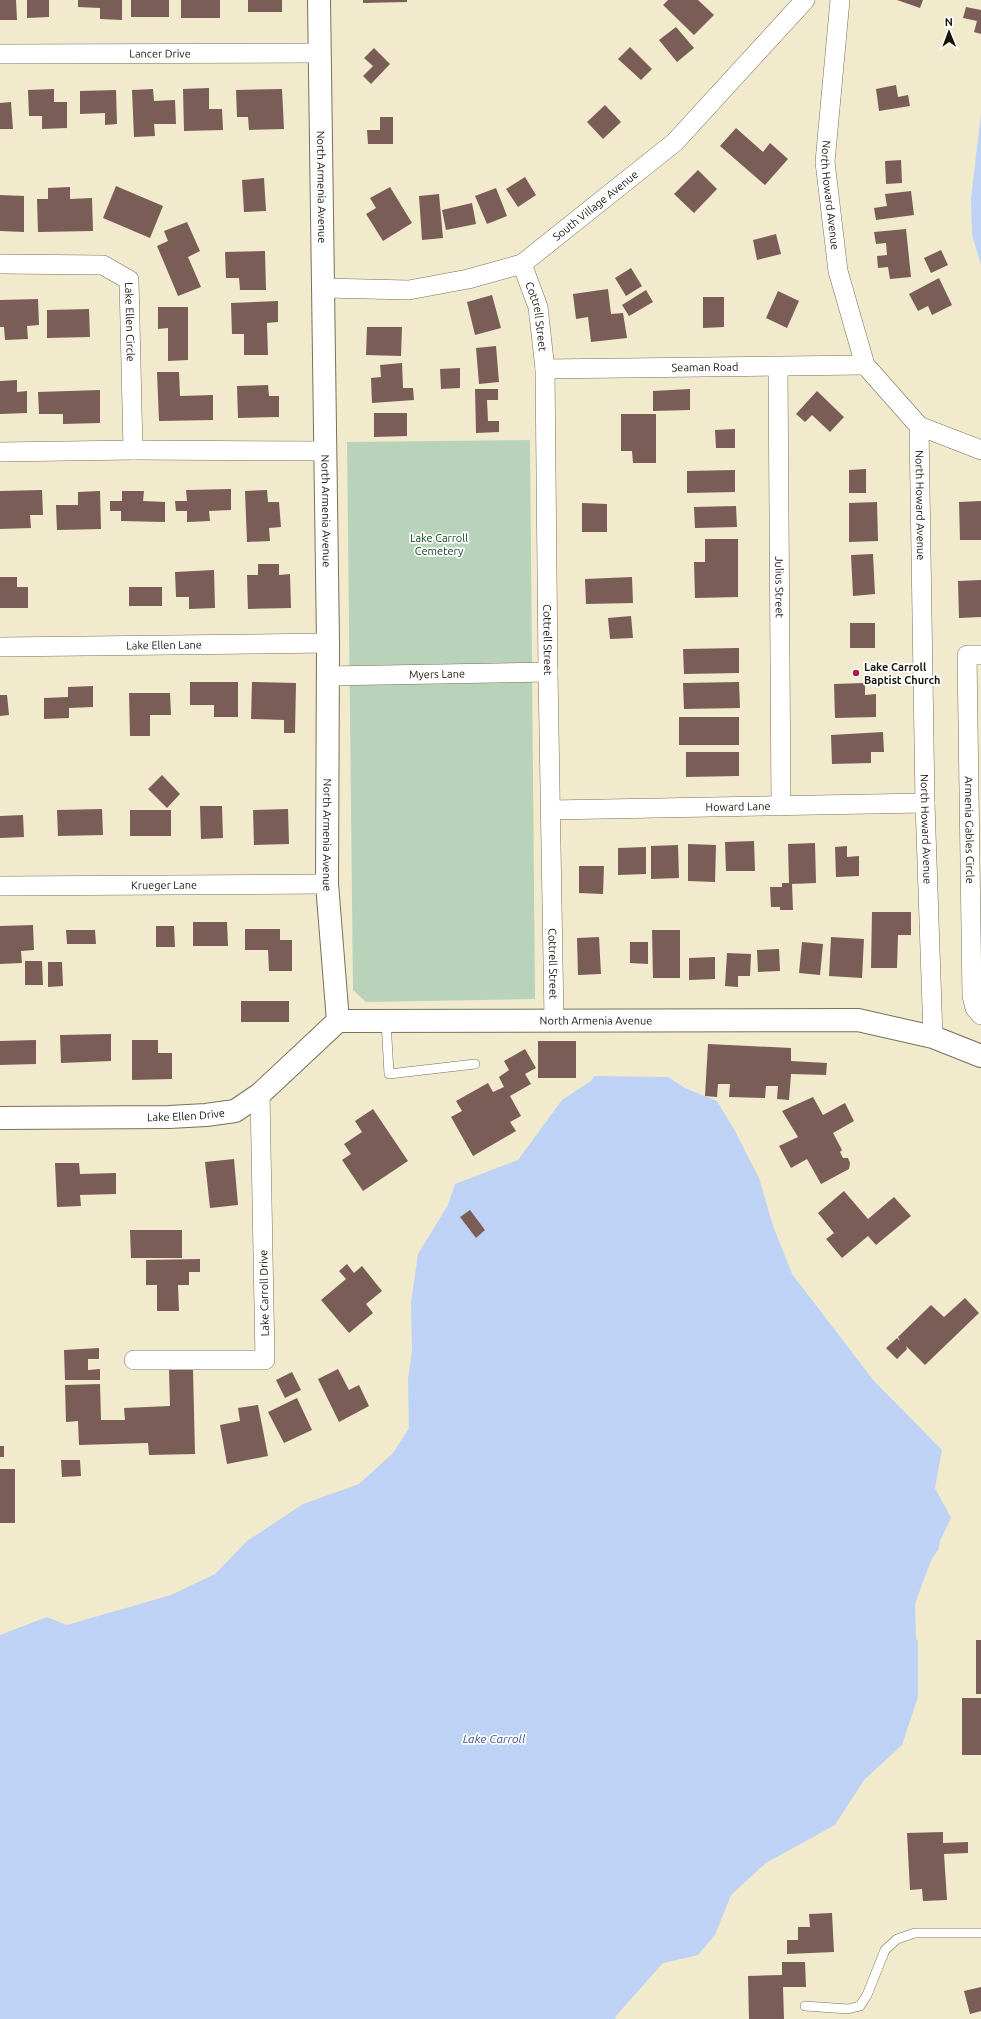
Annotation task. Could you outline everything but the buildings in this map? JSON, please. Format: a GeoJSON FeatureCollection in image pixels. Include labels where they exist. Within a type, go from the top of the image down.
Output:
{"type":"FeatureCollection","features":[{"type":"Feature","properties":{"kind":"main road","name":"North Armenia Avenue"},"geometry":{"type":"LineString","coordinates":[[319,0],[328,643],[327,884],[338,1021],[554,1019],[858,1020],[933,1037],[981,1056]]}},
{"type":"Feature","properties":{"kind":"main road","name":"Lake Ellen Drive"},"geometry":{"type":"LineString","coordinates":[[0,1118],[206,1115],[235,1110],[260,1094],[338,1021]]}},
{"type":"Feature","properties":{"kind":"street","name":"South Village Avenue"},"geometry":{"type":"LineString","coordinates":[[324,288],[409,290],[468,278],[522,264],[675,142],[805,0]]}},
{"type":"Feature","properties":{"kind":"street","name":"North Howard Avenue"},"geometry":{"type":"LineString","coordinates":[[840,0],[825,162],[838,271],[865,365],[919,426],[925,803],[933,1037]]}},
{"type":"Feature","properties":{"kind":"street","name":"Lancer Drive"},"geometry":{"type":"LineString","coordinates":[[0,54],[319,53]]}},
{"type":"Feature","properties":{"kind":"street","name":"Lake Ellen Circle"},"geometry":{"type":"LineString","coordinates":[[0,264],[103,265],[129,280],[133,450]]}},
{"type":"Feature","properties":{"kind":"street","name":"Cottrell Street"},"geometry":{"type":"LineString","coordinates":[[522,264],[538,307],[546,369],[548,672],[554,1019]]}},
{"type":"Feature","properties":{"kind":"street","name":"Seaman Road"},"geometry":{"type":"LineString","coordinates":[[546,369],[865,365]]}},
{"type":"Feature","properties":{"kind":"street","name":"Julius Street"},"geometry":{"type":"LineString","coordinates":[[778,367],[781,806]]}},
{"type":"Feature","properties":{"kind":"street"},"geometry":{"type":"LineString","coordinates":[[919,426],[981,450]]}},
{"type":"Feature","properties":{"kind":"street"},"geometry":{"type":"LineString","coordinates":[[0,452],[133,450],[326,451]]}},
{"type":"Feature","properties":{"kind":"street","name":"Lake Ellen Lane"},"geometry":{"type":"LineString","coordinates":[[0,647],[328,643]]}},
{"type":"Feature","properties":{"kind":"street","name":"Armenia Gables Circle"},"geometry":{"type":"LineString","coordinates":[[981,655],[967,655],[972,996],[975,1008],[981,1015]]}},
{"type":"Feature","properties":{"kind":"street","name":"Myers Lane"},"geometry":{"type":"LineString","coordinates":[[327,676],[548,672]]}},
{"type":"Feature","properties":{"kind":"street","name":"Howard Lane"},"geometry":{"type":"LineString","coordinates":[[551,810],[925,803]]}},
{"type":"Feature","properties":{"kind":"street","name":"Krueger Lane"},"geometry":{"type":"LineString","coordinates":[[0,886],[327,884]]}},
{"type":"Feature","properties":{"kind":"street","name":"Lake Carroll Drive"},"geometry":{"type":"LineString","coordinates":[[134,1360],[265,1360],[260,1094]]}},
{"type":"Feature","properties":{"kind":"lane"},"geometry":{"type":"LineString","coordinates":[[386,1020],[389,1074],[475,1064]]}},
{"type":"Feature","properties":{"kind":"lane"},"geometry":{"type":"LineString","coordinates":[[804,2006],[848,2009],[860,2006],[867,1995],[885,1950],[897,1939],[915,1933],[981,1933]]}},
{"type":"Feature","properties":{"kind":"green space","name":"Lake Carroll Cemetery"},"geometry":{"type":"Polygon","coordinates":[[[530,440],[535,999],[366,1002],[353,990],[347,442],[530,440]]]}},
{"type":"Feature","properties":{"kind":"water"},"geometry":{"type":"Polygon","coordinates":[[[981,113],[981,265],[972,235],[971,199],[981,113]]]}},
{"type":"Feature","properties":{"kind":"water","name":"Lake Carroll"},"geometry":{"type":"Polygon","coordinates":[[[594,1076],[668,1077],[685,1088],[717,1101],[735,1131],[759,1178],[773,1226],[792,1274],[874,1381],[942,1450],[935,1488],[951,1518],[940,1541],[938,1550],[931,1560],[915,1604],[916,1639],[918,1641],[918,1697],[902,1745],[864,1780],[835,1825],[766,1863],[731,1895],[715,1935],[698,1955],[663,1963],[615,2017],[616,2019],[0,2019],[0,1635],[47,1617],[67,1625],[171,1595],[215,1574],[247,1541],[303,1504],[359,1484],[393,1453],[409,1428],[408,1379],[412,1351],[411,1303],[418,1254],[448,1205],[455,1184],[518,1160],[562,1100],[591,1081],[594,1076]]]}},
{"type":"Feature","properties":{"kind":"place","name":"Lake Carroll Baptist Church"},"geometry":{"type":"Point","coordinates":[856,673]}}]}
